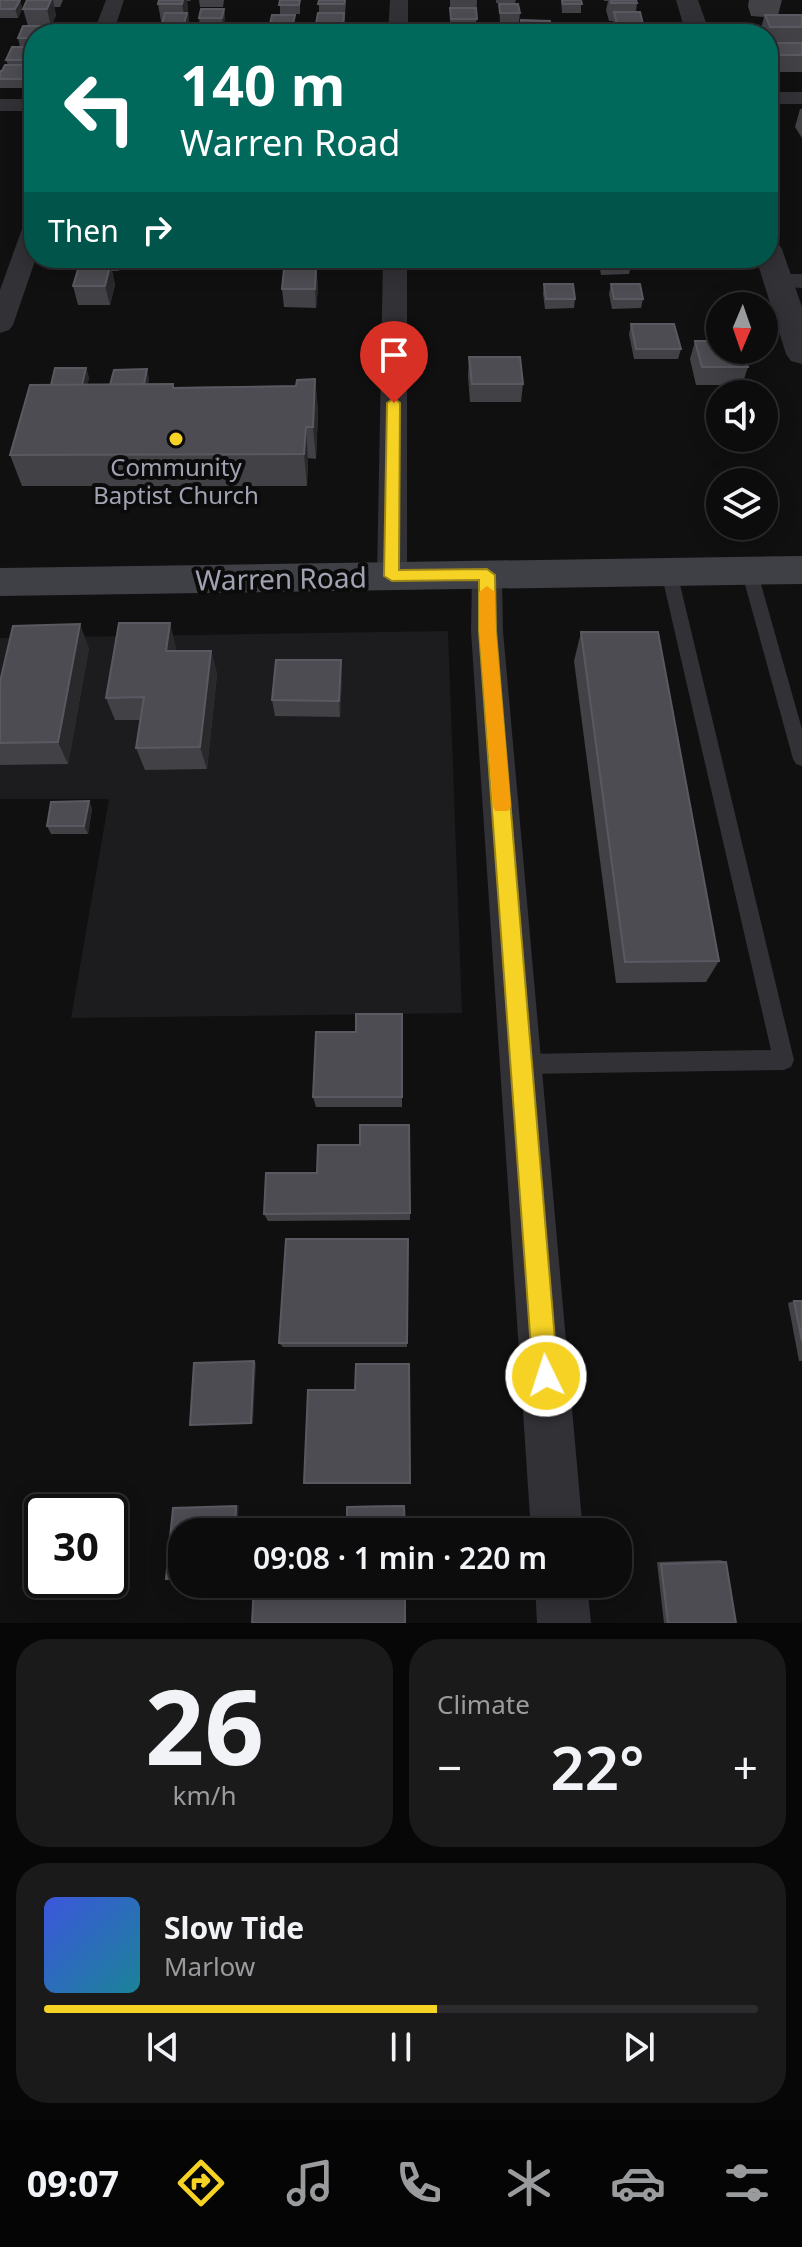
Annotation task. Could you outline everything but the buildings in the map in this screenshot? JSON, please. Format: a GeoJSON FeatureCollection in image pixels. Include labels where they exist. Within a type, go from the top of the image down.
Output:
{"type":"FeatureCollection","features":[{"type":"Feature","properties":{"kind":"main road","name":"Warren Road"},"geometry":{"type":"LineString","coordinates":[[0,582],[802,570]]}},
{"type":"Feature","properties":{"kind":"street"},"geometry":{"type":"LineString","coordinates":[[107,24],[115,0]]}},
{"type":"Feature","properties":{"kind":"street"},"geometry":{"type":"LineString","coordinates":[[398,24],[399,0]]}},
{"type":"Feature","properties":{"kind":"street"},"geometry":{"type":"LineString","coordinates":[[687,0],[695,24]]}},
{"type":"Feature","properties":{"kind":"street"},"geometry":{"type":"LineString","coordinates":[[778,98],[802,98]]}},
{"type":"Feature","properties":{"kind":"street"},"geometry":{"type":"LineString","coordinates":[[0,105],[24,105]]}},
{"type":"Feature","properties":{"kind":"street"},"geometry":{"type":"LineString","coordinates":[[0,325],[24,257]]}},
{"type":"Feature","properties":{"kind":"street"},"geometry":{"type":"LineString","coordinates":[[778,264],[790,281],[802,354]]}},
{"type":"Feature","properties":{"kind":"street"},"geometry":{"type":"LineString","coordinates":[[392,576],[395,268]]}},
{"type":"Feature","properties":{"kind":"street"},"geometry":{"type":"LineString","coordinates":[[487,575],[487,631],[556,1518]]}},
{"type":"Feature","properties":{"kind":"street"},"geometry":{"type":"LineString","coordinates":[[562,1598],[564,1623]]}},
{"type":"Feature","properties":{"kind":"lane"},"geometry":{"type":"LineString","coordinates":[[749,570],[802,759]]}},
{"type":"Feature","properties":{"kind":"lane"},"geometry":{"type":"LineString","coordinates":[[523,1064],[784,1060],[669,572]]}},
{"type":"Feature","properties":{"kind":"shaded area"},"geometry":{"type":"Polygon","coordinates":[[[448,631],[462,1013],[71,1018],[109,799],[0,799],[0,638],[448,631]]]}},
{"type":"Feature","properties":{"kind":"slow traffic"},"geometry":{"type":"LineString","coordinates":[[487,592],[487,631],[502,806]]}},
{"type":"Feature","properties":{"kind":"place","name":"Community Baptist Church"},"geometry":{"type":"Point","coordinates":[176,439]}},
{"type":"Feature","properties":{"kind":"route"},"geometry":{"type":"LineString","coordinates":[[394,403],[392,576],[487,575],[487,631],[546,1376]]}}]}
